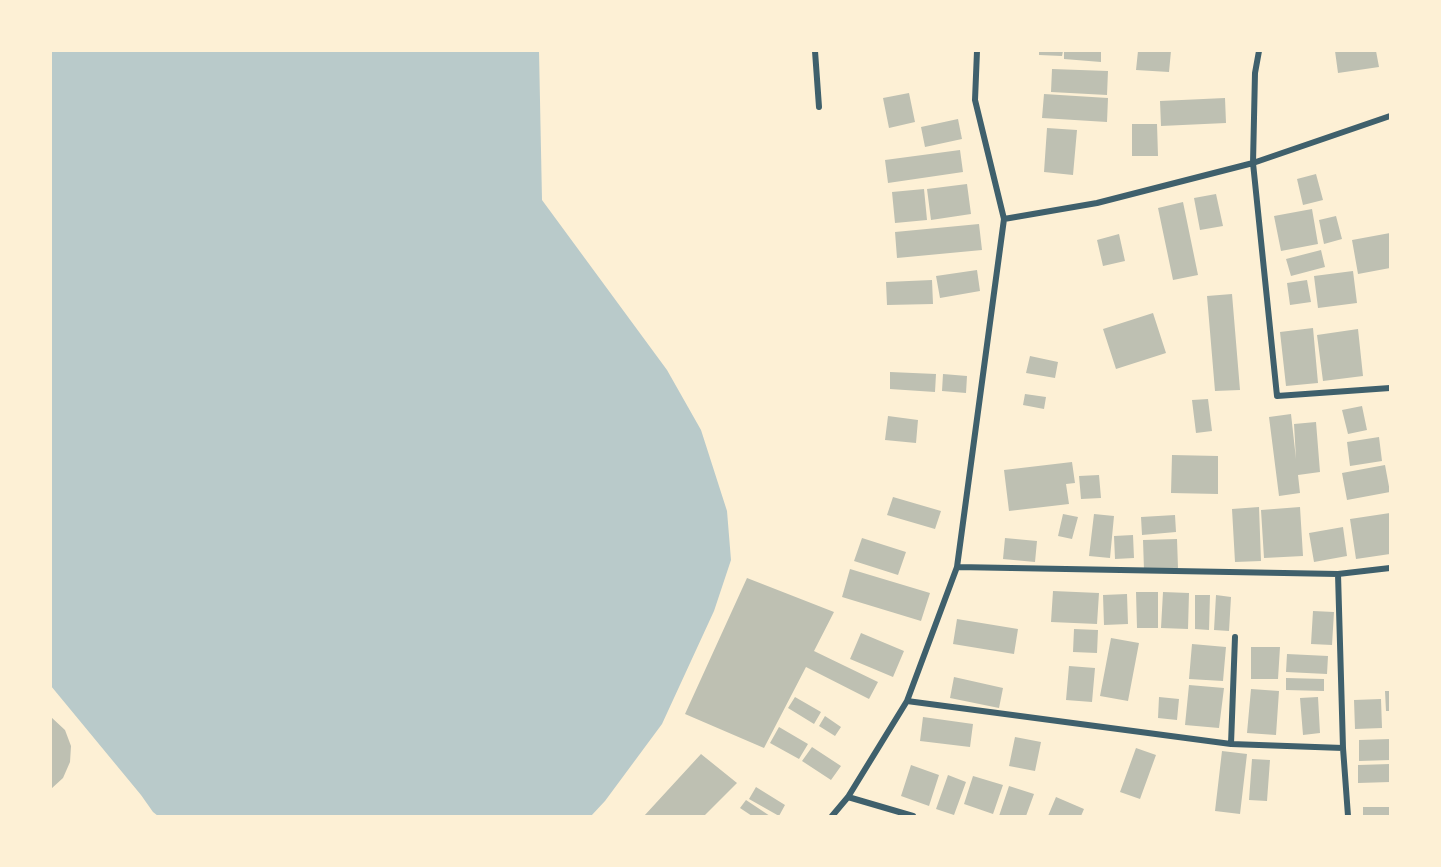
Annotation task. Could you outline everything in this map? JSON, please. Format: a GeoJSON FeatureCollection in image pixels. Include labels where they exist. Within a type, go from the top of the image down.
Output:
{"type":"FeatureCollection","features":[{"type":"Feature","properties":{"kind":"street"},"geometry":{"type":"LineString","coordinates":[[814,51],[819,107]]}},
{"type":"Feature","properties":{"kind":"street"},"geometry":{"type":"LineString","coordinates":[[832,816],[848,797],[907,700],[957,567],[1004,219],[975,100],[977,51]]}},
{"type":"Feature","properties":{"kind":"street"},"geometry":{"type":"LineString","coordinates":[[1258,51],[1255,74],[1253,163],[1277,396],[1390,388]]}},
{"type":"Feature","properties":{"kind":"street"},"geometry":{"type":"LineString","coordinates":[[1004,219],[1097,204],[1253,163],[1390,116]]}},
{"type":"Feature","properties":{"kind":"street"},"geometry":{"type":"LineString","coordinates":[[957,567],[1338,574],[1390,568]]}},
{"type":"Feature","properties":{"kind":"street"},"geometry":{"type":"LineString","coordinates":[[1338,574],[1343,748],[1348,816]]}},
{"type":"Feature","properties":{"kind":"street"},"geometry":{"type":"LineString","coordinates":[[1231,744],[1235,637]]}},
{"type":"Feature","properties":{"kind":"street"},"geometry":{"type":"LineString","coordinates":[[907,700],[1231,744],[1343,748]]}},
{"type":"Feature","properties":{"kind":"street"},"geometry":{"type":"LineString","coordinates":[[848,797],[913,816]]}},
{"type":"Feature","properties":{"kind":"shaded area"},"geometry":{"type":"Polygon","coordinates":[[[51,51],[539,51],[542,200],[667,370],[701,430],[727,511],[731,560],[714,611],[662,724],[605,801],[591,816],[158,816],[51,686],[51,51]]]}},
{"type":"Feature","properties":{"kind":"building"},"geometry":{"type":"Polygon","coordinates":[[[1039,51],[1063,51],[1062,56],[1039,55],[1039,51]]]}},
{"type":"Feature","properties":{"kind":"building"},"geometry":{"type":"Polygon","coordinates":[[[1064,51],[1101,51],[1101,62],[1064,59],[1064,51]]]}},
{"type":"Feature","properties":{"kind":"building"},"geometry":{"type":"Polygon","coordinates":[[[1138,51],[1171,51],[1169,72],[1136,70],[1138,51]]]}},
{"type":"Feature","properties":{"kind":"building"},"geometry":{"type":"Polygon","coordinates":[[[1335,51],[1376,51],[1379,67],[1338,73],[1335,51]]]}},
{"type":"Feature","properties":{"kind":"building"},"geometry":{"type":"Polygon","coordinates":[[[1052,69],[1108,71],[1107,95],[1051,92],[1052,69]]]}},
{"type":"Feature","properties":{"kind":"building"},"geometry":{"type":"Polygon","coordinates":[[[909,93],[915,122],[889,128],[883,98],[909,93]]]}},
{"type":"Feature","properties":{"kind":"building"},"geometry":{"type":"Polygon","coordinates":[[[1044,94],[1108,98],[1107,122],[1042,118],[1044,94]]]}},
{"type":"Feature","properties":{"kind":"building"},"geometry":{"type":"Polygon","coordinates":[[[1225,98],[1226,123],[1161,126],[1160,101],[1225,98]]]}},
{"type":"Feature","properties":{"kind":"building"},"geometry":{"type":"Polygon","coordinates":[[[958,119],[962,139],[925,147],[921,127],[958,119]]]}},
{"type":"Feature","properties":{"kind":"building"},"geometry":{"type":"Polygon","coordinates":[[[1132,124],[1157,124],[1158,156],[1132,156],[1132,124]]]}},
{"type":"Feature","properties":{"kind":"building"},"geometry":{"type":"Polygon","coordinates":[[[1047,128],[1077,130],[1073,175],[1044,172],[1047,128]]]}},
{"type":"Feature","properties":{"kind":"building"},"geometry":{"type":"Polygon","coordinates":[[[960,150],[963,172],[888,183],[885,160],[960,150]]]}},
{"type":"Feature","properties":{"kind":"building"},"geometry":{"type":"Polygon","coordinates":[[[1316,174],[1323,200],[1303,205],[1297,179],[1316,174]]]}},
{"type":"Feature","properties":{"kind":"building"},"geometry":{"type":"Polygon","coordinates":[[[967,184],[971,214],[931,220],[927,189],[967,184]]]}},
{"type":"Feature","properties":{"kind":"building"},"geometry":{"type":"Polygon","coordinates":[[[924,189],[927,220],[895,223],[892,192],[924,189]]]}},
{"type":"Feature","properties":{"kind":"building"},"geometry":{"type":"Polygon","coordinates":[[[1216,194],[1223,226],[1200,230],[1194,198],[1216,194]]]}},
{"type":"Feature","properties":{"kind":"building"},"geometry":{"type":"Polygon","coordinates":[[[1183,202],[1198,275],[1173,280],[1158,208],[1183,202]]]}},
{"type":"Feature","properties":{"kind":"building"},"geometry":{"type":"Polygon","coordinates":[[[1312,209],[1318,244],[1281,251],[1274,216],[1312,209]]]}},
{"type":"Feature","properties":{"kind":"building"},"geometry":{"type":"Polygon","coordinates":[[[1336,216],[1342,239],[1324,244],[1319,220],[1336,216]]]}},
{"type":"Feature","properties":{"kind":"building"},"geometry":{"type":"Polygon","coordinates":[[[979,224],[982,250],[897,258],[895,232],[979,224]]]}},
{"type":"Feature","properties":{"kind":"building"},"geometry":{"type":"Polygon","coordinates":[[[1390,233],[1390,268],[1358,274],[1352,240],[1390,233]]]}},
{"type":"Feature","properties":{"kind":"building"},"geometry":{"type":"Polygon","coordinates":[[[1119,234],[1125,261],[1103,266],[1097,240],[1119,234]]]}},
{"type":"Feature","properties":{"kind":"building"},"geometry":{"type":"Polygon","coordinates":[[[1321,250],[1325,267],[1291,276],[1286,259],[1321,250]]]}},
{"type":"Feature","properties":{"kind":"building"},"geometry":{"type":"Polygon","coordinates":[[[977,270],[980,291],[940,298],[936,276],[977,270]]]}},
{"type":"Feature","properties":{"kind":"building"},"geometry":{"type":"Polygon","coordinates":[[[1353,271],[1357,303],[1318,308],[1314,276],[1353,271]]]}},
{"type":"Feature","properties":{"kind":"building"},"geometry":{"type":"Polygon","coordinates":[[[932,280],[933,304],[887,305],[886,282],[932,280]]]}},
{"type":"Feature","properties":{"kind":"building"},"geometry":{"type":"Polygon","coordinates":[[[1307,280],[1311,302],[1290,305],[1287,283],[1307,280]]]}},
{"type":"Feature","properties":{"kind":"building"},"geometry":{"type":"Polygon","coordinates":[[[1232,294],[1240,390],[1215,391],[1207,296],[1232,294]]]}},
{"type":"Feature","properties":{"kind":"building"},"geometry":{"type":"Polygon","coordinates":[[[1153,313],[1166,353],[1116,369],[1103,329],[1153,313]]]}},
{"type":"Feature","properties":{"kind":"building"},"geometry":{"type":"Polygon","coordinates":[[[1313,328],[1318,383],[1286,386],[1280,332],[1313,328]]]}},
{"type":"Feature","properties":{"kind":"building"},"geometry":{"type":"Polygon","coordinates":[[[1358,329],[1363,376],[1323,381],[1317,335],[1358,329]]]}},
{"type":"Feature","properties":{"kind":"building"},"geometry":{"type":"Polygon","coordinates":[[[1030,356],[1058,362],[1055,378],[1026,373],[1030,356]]]}},
{"type":"Feature","properties":{"kind":"building"},"geometry":{"type":"Polygon","coordinates":[[[890,372],[936,374],[935,392],[890,389],[890,372]]]}},
{"type":"Feature","properties":{"kind":"building"},"geometry":{"type":"Polygon","coordinates":[[[943,374],[967,376],[966,393],[942,391],[943,374]]]}},
{"type":"Feature","properties":{"kind":"building"},"geometry":{"type":"Polygon","coordinates":[[[1025,394],[1046,397],[1044,409],[1023,405],[1025,394]]]}},
{"type":"Feature","properties":{"kind":"building"},"geometry":{"type":"Polygon","coordinates":[[[1208,399],[1212,431],[1196,433],[1192,400],[1208,399]]]}},
{"type":"Feature","properties":{"kind":"building"},"geometry":{"type":"Polygon","coordinates":[[[1362,406],[1367,430],[1348,434],[1342,410],[1362,406]]]}},
{"type":"Feature","properties":{"kind":"building"},"geometry":{"type":"Polygon","coordinates":[[[1291,414],[1296,459],[1294,424],[1316,422],[1320,472],[1298,475],[1300,493],[1279,496],[1269,417],[1291,414]]]}},
{"type":"Feature","properties":{"kind":"building"},"geometry":{"type":"Polygon","coordinates":[[[888,416],[918,420],[916,443],[885,440],[888,416]]]}},
{"type":"Feature","properties":{"kind":"building"},"geometry":{"type":"Polygon","coordinates":[[[1379,437],[1382,461],[1350,466],[1347,442],[1379,437]]]}},
{"type":"Feature","properties":{"kind":"building"},"geometry":{"type":"Polygon","coordinates":[[[1172,455],[1218,456],[1218,494],[1171,493],[1172,455]]]}},
{"type":"Feature","properties":{"kind":"building"},"geometry":{"type":"Polygon","coordinates":[[[1072,462],[1075,483],[1066,484],[1069,504],[1009,511],[1004,470],[1072,462]]]}},
{"type":"Feature","properties":{"kind":"building"},"geometry":{"type":"Polygon","coordinates":[[[1385,465],[1390,492],[1347,500],[1342,473],[1385,465]]]}},
{"type":"Feature","properties":{"kind":"building"},"geometry":{"type":"Polygon","coordinates":[[[1099,475],[1101,498],[1081,499],[1079,476],[1099,475]]]}},
{"type":"Feature","properties":{"kind":"building"},"geometry":{"type":"Polygon","coordinates":[[[893,497],[941,511],[935,529],[887,515],[893,497]]]}},
{"type":"Feature","properties":{"kind":"building"},"geometry":{"type":"Polygon","coordinates":[[[1259,507],[1261,561],[1235,562],[1232,509],[1259,507]]]}},
{"type":"Feature","properties":{"kind":"building"},"geometry":{"type":"Polygon","coordinates":[[[1300,507],[1303,556],[1264,558],[1261,510],[1300,507]]]}},
{"type":"Feature","properties":{"kind":"building"},"geometry":{"type":"Polygon","coordinates":[[[1390,513],[1390,554],[1356,559],[1350,519],[1390,513]]]}},
{"type":"Feature","properties":{"kind":"building"},"geometry":{"type":"Polygon","coordinates":[[[1063,514],[1078,517],[1072,539],[1058,536],[1063,514]]]}},
{"type":"Feature","properties":{"kind":"building"},"geometry":{"type":"Polygon","coordinates":[[[1094,514],[1114,516],[1110,558],[1089,556],[1094,514]]]}},
{"type":"Feature","properties":{"kind":"building"},"geometry":{"type":"Polygon","coordinates":[[[1175,515],[1176,532],[1142,535],[1141,517],[1175,515]]]}},
{"type":"Feature","properties":{"kind":"building"},"geometry":{"type":"Polygon","coordinates":[[[1343,527],[1347,556],[1314,562],[1309,533],[1343,527]]]}},
{"type":"Feature","properties":{"kind":"building"},"geometry":{"type":"Polygon","coordinates":[[[1133,535],[1134,558],[1115,559],[1114,536],[1133,535]]]}},
{"type":"Feature","properties":{"kind":"building"},"geometry":{"type":"Polygon","coordinates":[[[862,538],[906,552],[898,575],[854,561],[862,538]]]}},
{"type":"Feature","properties":{"kind":"building"},"geometry":{"type":"Polygon","coordinates":[[[1005,538],[1037,541],[1035,562],[1003,559],[1005,538]]]}},
{"type":"Feature","properties":{"kind":"building"},"geometry":{"type":"Polygon","coordinates":[[[1177,539],[1178,568],[1144,570],[1143,540],[1177,539]]]}},
{"type":"Feature","properties":{"kind":"building"},"geometry":{"type":"Polygon","coordinates":[[[850,569],[930,593],[921,621],[842,597],[850,569]]]}},
{"type":"Feature","properties":{"kind":"building"},"geometry":{"type":"Polygon","coordinates":[[[747,578],[834,612],[814,651],[878,682],[869,699],[806,667],[764,748],[685,714],[747,578]]]}},
{"type":"Feature","properties":{"kind":"building"},"geometry":{"type":"Polygon","coordinates":[[[1053,591],[1099,593],[1097,624],[1051,622],[1053,591]]]}},
{"type":"Feature","properties":{"kind":"building"},"geometry":{"type":"Polygon","coordinates":[[[1136,592],[1158,592],[1158,628],[1137,628],[1136,592]]]}},
{"type":"Feature","properties":{"kind":"building"},"geometry":{"type":"Polygon","coordinates":[[[1163,592],[1189,593],[1188,629],[1161,628],[1163,592]]]}},
{"type":"Feature","properties":{"kind":"building"},"geometry":{"type":"Polygon","coordinates":[[[1127,594],[1128,624],[1104,625],[1103,595],[1127,594]]]}},
{"type":"Feature","properties":{"kind":"building"},"geometry":{"type":"Polygon","coordinates":[[[1195,595],[1210,595],[1209,630],[1195,629],[1195,595]]]}},
{"type":"Feature","properties":{"kind":"building"},"geometry":{"type":"Polygon","coordinates":[[[1216,595],[1231,597],[1229,631],[1214,630],[1216,595]]]}},
{"type":"Feature","properties":{"kind":"building"},"geometry":{"type":"Polygon","coordinates":[[[1313,611],[1334,612],[1332,645],[1311,644],[1313,611]]]}},
{"type":"Feature","properties":{"kind":"building"},"geometry":{"type":"Polygon","coordinates":[[[957,619],[1018,629],[1014,654],[953,644],[957,619]]]}},
{"type":"Feature","properties":{"kind":"building"},"geometry":{"type":"Polygon","coordinates":[[[1074,629],[1098,630],[1097,653],[1073,652],[1074,629]]]}},
{"type":"Feature","properties":{"kind":"building"},"geometry":{"type":"Polygon","coordinates":[[[861,633],[904,651],[893,677],[850,659],[861,633]]]}},
{"type":"Feature","properties":{"kind":"building"},"geometry":{"type":"Polygon","coordinates":[[[1111,638],[1139,643],[1128,701],[1100,696],[1111,638]]]}},
{"type":"Feature","properties":{"kind":"building"},"geometry":{"type":"Polygon","coordinates":[[[1192,644],[1226,647],[1223,681],[1189,679],[1192,644]]]}},
{"type":"Feature","properties":{"kind":"building"},"geometry":{"type":"Polygon","coordinates":[[[1251,647],[1280,647],[1278,679],[1251,679],[1251,647]]]}},
{"type":"Feature","properties":{"kind":"building"},"geometry":{"type":"Polygon","coordinates":[[[1287,654],[1328,656],[1327,674],[1286,672],[1287,654]]]}},
{"type":"Feature","properties":{"kind":"building"},"geometry":{"type":"Polygon","coordinates":[[[1069,666],[1095,668],[1092,702],[1066,700],[1069,666]]]}},
{"type":"Feature","properties":{"kind":"building"},"geometry":{"type":"Polygon","coordinates":[[[954,677],[1003,688],[999,708],[950,698],[954,677]]]}},
{"type":"Feature","properties":{"kind":"building"},"geometry":{"type":"Polygon","coordinates":[[[1286,678],[1324,679],[1324,691],[1286,690],[1286,678]]]}},
{"type":"Feature","properties":{"kind":"building"},"geometry":{"type":"Polygon","coordinates":[[[1189,685],[1224,688],[1219,728],[1185,725],[1189,685]]]}},
{"type":"Feature","properties":{"kind":"building"},"geometry":{"type":"Polygon","coordinates":[[[1251,689],[1279,691],[1276,735],[1247,733],[1251,689]]]}},
{"type":"Feature","properties":{"kind":"building"},"geometry":{"type":"Polygon","coordinates":[[[1385,691],[1390,691],[1390,711],[1386,711],[1385,691]]]}},
{"type":"Feature","properties":{"kind":"building"},"geometry":{"type":"Polygon","coordinates":[[[795,697],[821,712],[814,724],[788,708],[795,697]]]}},
{"type":"Feature","properties":{"kind":"building"},"geometry":{"type":"Polygon","coordinates":[[[1159,697],[1179,699],[1177,720],[1158,718],[1159,697]]]}},
{"type":"Feature","properties":{"kind":"building"},"geometry":{"type":"Polygon","coordinates":[[[1318,697],[1320,733],[1303,735],[1300,698],[1318,697]]]}},
{"type":"Feature","properties":{"kind":"building"},"geometry":{"type":"Polygon","coordinates":[[[1381,699],[1382,728],[1355,729],[1354,700],[1381,699]]]}},
{"type":"Feature","properties":{"kind":"building"},"geometry":{"type":"Polygon","coordinates":[[[825,716],[841,727],[835,736],[819,726],[825,716]]]}},
{"type":"Feature","properties":{"kind":"building"},"geometry":{"type":"Polygon","coordinates":[[[51,717],[65,730],[71,746],[70,762],[63,778],[51,789],[51,717]]]}},
{"type":"Feature","properties":{"kind":"building"},"geometry":{"type":"Polygon","coordinates":[[[923,717],[973,724],[970,747],[920,741],[923,717]]]}},
{"type":"Feature","properties":{"kind":"building"},"geometry":{"type":"Polygon","coordinates":[[[779,727],[808,744],[799,759],[770,743],[779,727]]]}},
{"type":"Feature","properties":{"kind":"building"},"geometry":{"type":"Polygon","coordinates":[[[1015,737],[1041,742],[1035,771],[1009,766],[1015,737]]]}},
{"type":"Feature","properties":{"kind":"building"},"geometry":{"type":"Polygon","coordinates":[[[1390,739],[1390,760],[1359,761],[1359,740],[1390,739]]]}},
{"type":"Feature","properties":{"kind":"building"},"geometry":{"type":"Polygon","coordinates":[[[812,747],[841,766],[831,780],[802,761],[812,747]]]}},
{"type":"Feature","properties":{"kind":"building"},"geometry":{"type":"Polygon","coordinates":[[[1136,748],[1156,755],[1140,799],[1120,792],[1136,748]]]}},
{"type":"Feature","properties":{"kind":"building"},"geometry":{"type":"Polygon","coordinates":[[[1222,751],[1247,754],[1240,814],[1215,811],[1222,751]]]}},
{"type":"Feature","properties":{"kind":"building"},"geometry":{"type":"Polygon","coordinates":[[[701,754],[737,783],[704,816],[644,816],[701,754]]]}},
{"type":"Feature","properties":{"kind":"building"},"geometry":{"type":"Polygon","coordinates":[[[1252,759],[1270,760],[1267,801],[1249,800],[1252,759]]]}},
{"type":"Feature","properties":{"kind":"building"},"geometry":{"type":"Polygon","coordinates":[[[1390,764],[1390,782],[1358,783],[1358,765],[1390,764]]]}},
{"type":"Feature","properties":{"kind":"building"},"geometry":{"type":"Polygon","coordinates":[[[911,765],[939,775],[929,806],[901,796],[911,765]]]}},
{"type":"Feature","properties":{"kind":"building"},"geometry":{"type":"Polygon","coordinates":[[[948,775],[966,782],[954,815],[936,809],[948,775]]]}},
{"type":"Feature","properties":{"kind":"building"},"geometry":{"type":"Polygon","coordinates":[[[973,776],[1003,785],[993,814],[964,804],[973,776]]]}},
{"type":"Feature","properties":{"kind":"building"},"geometry":{"type":"Polygon","coordinates":[[[1009,786],[1034,794],[1026,816],[999,816],[1009,786]]]}},
{"type":"Feature","properties":{"kind":"building"},"geometry":{"type":"Polygon","coordinates":[[[756,787],[785,805],[779,816],[749,799],[756,787]]]}},
{"type":"Feature","properties":{"kind":"building"},"geometry":{"type":"Polygon","coordinates":[[[1056,797],[1084,809],[1081,816],[1048,816],[1056,797]]]}},
{"type":"Feature","properties":{"kind":"building"},"geometry":{"type":"Polygon","coordinates":[[[746,800],[770,816],[752,816],[740,808],[746,800]]]}},
{"type":"Feature","properties":{"kind":"building"},"geometry":{"type":"Polygon","coordinates":[[[1363,807],[1390,807],[1390,816],[1363,816],[1363,807]]]}}]}
